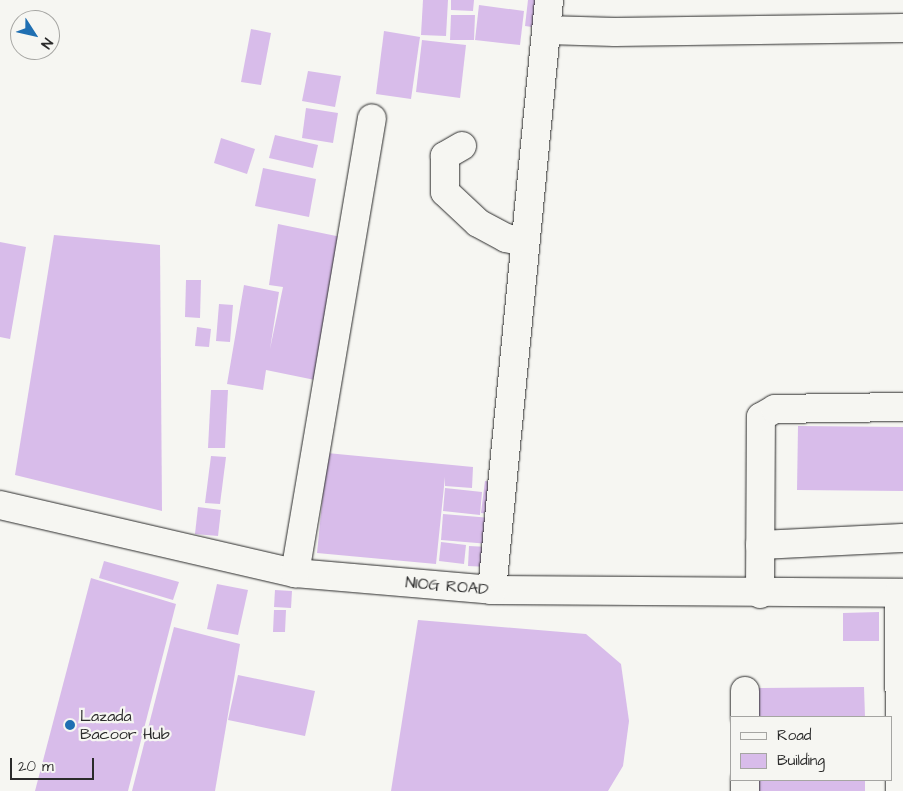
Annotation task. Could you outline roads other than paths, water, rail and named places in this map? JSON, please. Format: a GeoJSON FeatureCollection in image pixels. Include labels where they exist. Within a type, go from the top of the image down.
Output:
{"type":"FeatureCollection","features":[{"type":"Feature","properties":{"kind":"street"},"geometry":{"type":"LineString","coordinates":[[492,590],[549,0]]}},
{"type":"Feature","properties":{"kind":"street"},"geometry":{"type":"LineString","coordinates":[[546,30],[616,32],[903,28]]}},
{"type":"Feature","properties":{"kind":"street"},"geometry":{"type":"LineString","coordinates":[[295,573],[372,118]]}},
{"type":"Feature","properties":{"kind":"street"},"geometry":{"type":"LineString","coordinates":[[462,146],[445,156],[445,192],[478,222],[506,238],[526,242]]}},
{"type":"Feature","properties":{"kind":"street"},"geometry":{"type":"LineString","coordinates":[[760,594],[758,426],[767,411],[903,407]]}},
{"type":"Feature","properties":{"kind":"street","name":"NIOG ROAD"},"geometry":{"type":"LineString","coordinates":[[0,506],[295,573],[492,590],[760,594],[901,593]]}},
{"type":"Feature","properties":{"kind":"street"},"geometry":{"type":"LineString","coordinates":[[760,545],[903,538]]}},
{"type":"Feature","properties":{"kind":"street"},"geometry":{"type":"LineString","coordinates":[[900,791],[901,593]]}},
{"type":"Feature","properties":{"kind":"place","name":"Lazada Bacoor Hub"},"geometry":{"type":"Point","coordinates":[70,725]}}]}
